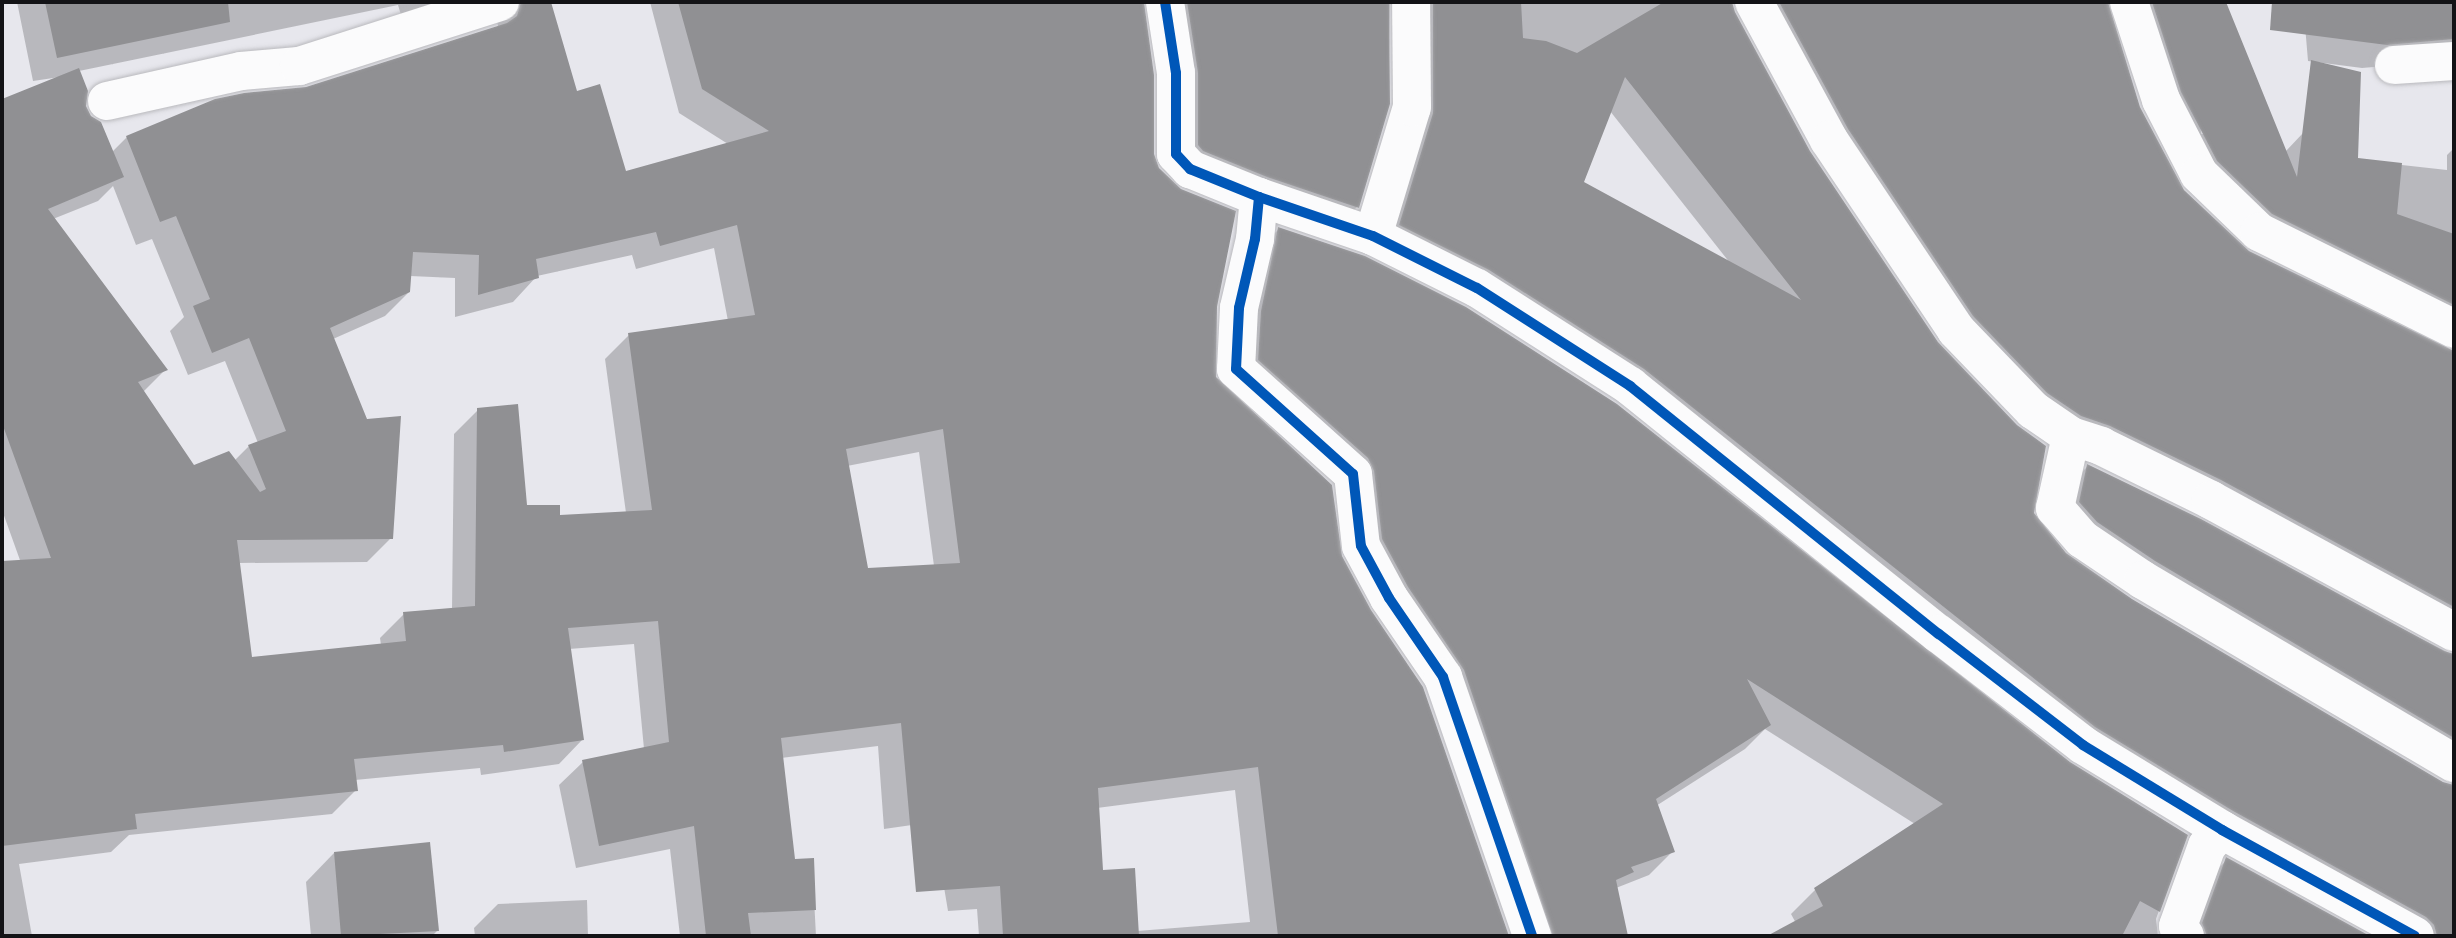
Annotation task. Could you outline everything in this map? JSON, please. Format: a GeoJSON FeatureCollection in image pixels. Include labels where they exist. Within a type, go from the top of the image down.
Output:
{"type":"FeatureCollection","features":[{"type":"Feature","properties":{"kind":"street"},"geometry":{"type":"LineString","coordinates":[[107,101],[241,71],[299,66],[500,2]]}},
{"type":"Feature","properties":{"kind":"street"},"geometry":{"type":"LineString","coordinates":[[1165,2],[1176,73],[1176,154],[1189,169],[1259,197],[1373,236],[1477,288],[1630,386],[1939,634],[2083,745],[2222,830],[2415,936]]}},
{"type":"Feature","properties":{"kind":"street"},"geometry":{"type":"LineString","coordinates":[[1373,236],[1412,107],[1414,46],[1411,2]]}},
{"type":"Feature","properties":{"kind":"street"},"geometry":{"type":"LineString","coordinates":[[1754,2],[1829,140],[1956,330],[2033,410],[2070,436],[2101,446],[2211,500],[2454,632]]}},
{"type":"Feature","properties":{"kind":"street"},"geometry":{"type":"LineString","coordinates":[[2129,2],[2161,100],[2199,174],[2259,232],[2454,329]]}},
{"type":"Feature","properties":{"kind":"street"},"geometry":{"type":"LineString","coordinates":[[2394,65],[2454,61]]}},
{"type":"Feature","properties":{"kind":"street"},"geometry":{"type":"LineString","coordinates":[[1259,197],[1255,239],[1239,308],[1236,369],[1353,474],[1360,545],[1389,598],[1443,677],[1532,936]]}},
{"type":"Feature","properties":{"kind":"street"},"geometry":{"type":"LineString","coordinates":[[2070,436],[2055,508],[2082,538],[2143,580],[2454,763]]}},
{"type":"Feature","properties":{"kind":"street"},"geometry":{"type":"LineString","coordinates":[[2185,936],[2179,926],[2207,846],[2222,830]]}},
{"type":"Feature","properties":{"kind":"building"},"geometry":{"type":"Polygon","coordinates":[[[45,2],[228,2],[230,22],[57,58],[45,2]]]}},
{"type":"Feature","properties":{"kind":"building"},"geometry":{"type":"Polygon","coordinates":[[[521,2],[551,2],[577,91],[600,84],[626,171],[769,131],[702,89],[678,2],[1144,2],[1154,75],[1154,154],[1159,168],[1181,189],[1236,211],[1217,307],[1216,377],[1332,485],[1342,556],[1371,610],[1423,687],[1509,936],[1278,936],[1258,767],[1098,788],[1103,870],[1135,868],[1139,936],[1003,936],[1000,886],[916,892],[901,723],[781,738],[795,859],[814,858],[816,910],[748,913],[751,936],[706,936],[694,826],[599,846],[582,760],[669,742],[658,621],[568,628],[584,740],[504,752],[503,745],[354,759],[358,791],[135,814],[137,829],[2,846],[2,561],[51,558],[2,423],[2,99],[79,68],[88,91],[86,106],[91,116],[101,122],[124,177],[48,209],[168,370],[138,382],[194,465],[229,451],[260,492],[266,489],[248,445],[286,431],[249,338],[212,353],[193,306],[210,299],[176,216],[160,222],[126,136],[215,99],[244,93],[306,87],[507,23],[517,16],[521,2]],[[737,225],[660,246],[656,232],[536,259],[539,278],[478,295],[479,255],[413,252],[410,292],[330,328],[367,419],[401,416],[393,539],[237,540],[252,657],[406,641],[403,612],[475,606],[477,408],[518,404],[527,505],[560,505],[560,515],[652,510],[628,333],[755,315],[737,225]],[[943,429],[846,449],[868,568],[960,563],[943,429]]]}},
{"type":"Feature","properties":{"kind":"building"},"geometry":{"type":"Polygon","coordinates":[[[1187,2],[1389,2],[1390,104],[1359,208],[1267,177],[1203,151],[1198,145],[1198,73],[1187,2]]]}},
{"type":"Feature","properties":{"kind":"building"},"geometry":{"type":"Polygon","coordinates":[[[1433,2],[1521,2],[1523,38],[1546,41],[1577,53],[1664,2],[1732,2],[1810,151],[1938,342],[2017,425],[2046,446],[2034,513],[2066,553],[2132,599],[2443,782],[2454,785],[2454,936],[2437,936],[2434,925],[2426,917],[2233,811],[2095,727],[1644,369],[1489,270],[1399,225],[1433,113],[1433,2]],[[1625,77],[1584,182],[1801,300],[1625,77]]]}},
{"type":"Feature","properties":{"kind":"building"},"geometry":{"type":"Polygon","coordinates":[[[1779,2],[2108,2],[2140,107],[2184,190],[2249,251],[2454,351],[2454,607],[2221,480],[2110,426],[2081,416],[2047,393],[1973,316],[1848,129],[1779,2]]]}},
{"type":"Feature","properties":{"kind":"building"},"geometry":{"type":"Polygon","coordinates":[[[2152,2],[2226,2],[2297,177],[2311,60],[2361,72],[2358,158],[2402,163],[2397,214],[2454,234],[2454,305],[2272,214],[2217,161],[2181,92],[2152,2]]]}},
{"type":"Feature","properties":{"kind":"building"},"geometry":{"type":"Polygon","coordinates":[[[2272,2],[2454,2],[2454,39],[2387,45],[2270,30],[2272,2]]]}},
{"type":"Feature","properties":{"kind":"building"},"geometry":{"type":"Polygon","coordinates":[[[1278,227],[1365,256],[1466,307],[1617,404],[2070,762],[2188,835],[2160,912],[2140,901],[2122,936],[1767,936],[1823,906],[1814,888],[1943,804],[1747,679],[1771,725],[1656,799],[1675,852],[1631,867],[1634,872],[1616,880],[1628,936],[1553,936],[1464,670],[1408,587],[1382,539],[1374,471],[1368,458],[1258,360],[1261,311],[1278,227]]]}},
{"type":"Feature","properties":{"kind":"building"},"geometry":{"type":"Polygon","coordinates":[[[2087,464],[2201,519],[2454,654],[2454,738],[2155,561],[2097,522],[2079,502],[2087,464]]]}},
{"type":"Feature","properties":{"kind":"building"},"geometry":{"type":"Polygon","coordinates":[[[430,842],[439,931],[341,936],[334,852],[430,842]]]}},
{"type":"Feature","properties":{"kind":"building"},"geometry":{"type":"Polygon","coordinates":[[[2226,857],[2370,936],[2207,936],[2202,923],[2226,857]]]}},
{"type":"Feature","properties":{"kind":"cycle path"},"geometry":{"type":"LineString","coordinates":[[1165,2],[1176,73],[1176,154],[1190,169],[1259,197],[1255,239],[1239,308],[1236,369],[1353,474],[1361,546],[1389,598],[1443,677],[1532,936]]}},
{"type":"Feature","properties":{"kind":"cycle path"},"geometry":{"type":"LineString","coordinates":[[1259,197],[1373,236],[1477,288],[1630,386],[1939,634],[2083,745],[2222,830],[2415,936]]}}]}
